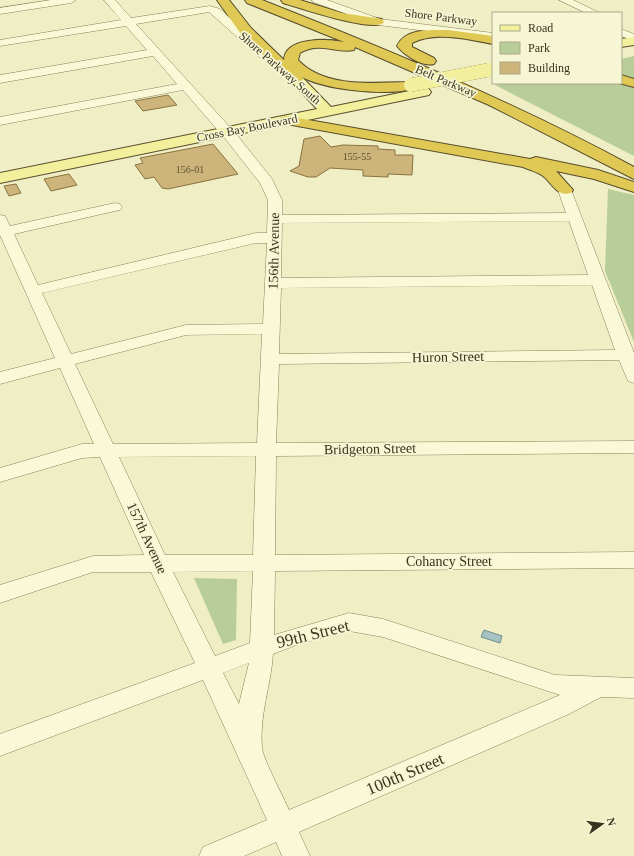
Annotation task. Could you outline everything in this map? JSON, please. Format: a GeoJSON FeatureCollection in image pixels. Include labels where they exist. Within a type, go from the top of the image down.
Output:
{"type":"FeatureCollection","features":[{"type":"Feature","properties":{"kind":"highway"},"geometry":{"type":"LineString","coordinates":[[223,0],[242,27],[297,80]]}},
{"type":"Feature","properties":{"kind":"highway","name":"Belt Parkway"},"geometry":{"type":"LineString","coordinates":[[251,0],[466,89],[550,129],[634,174]]}},
{"type":"Feature","properties":{"kind":"highway","name":"Belt Parkway"},"geometry":{"type":"LineString","coordinates":[[270,0],[490,76]]}},
{"type":"Feature","properties":{"kind":"highway"},"geometry":{"type":"LineString","coordinates":[[287,0],[347,18],[378,22]]}},
{"type":"Feature","properties":{"kind":"highway"},"geometry":{"type":"LineString","coordinates":[[490,76],[411,53],[407,50],[404,44],[412,37],[427,34],[492,40]]}},
{"type":"Feature","properties":{"kind":"highway"},"geometry":{"type":"LineString","coordinates":[[410,85],[366,87],[329,81],[315,77],[297,68],[292,63],[291,56],[296,50],[310,45],[338,45],[370,54],[466,89]]}},
{"type":"Feature","properties":{"kind":"highway","name":"Belt Parkway"},"geometry":{"type":"LineString","coordinates":[[502,84],[562,124],[634,162]]}},
{"type":"Feature","properties":{"kind":"highway"},"geometry":{"type":"LineString","coordinates":[[325,108],[336,119],[351,127],[402,140]]}},
{"type":"Feature","properties":{"kind":"highway"},"geometry":{"type":"LineString","coordinates":[[286,120],[503,158],[581,170],[634,187]]}},
{"type":"Feature","properties":{"kind":"highway"},"geometry":{"type":"LineString","coordinates":[[503,158],[545,170],[565,190]]}},
{"type":"Feature","properties":{"kind":"highway"},"geometry":{"type":"LineString","coordinates":[[565,190],[565,174],[581,170]]}},
{"type":"Feature","properties":{"kind":"main road"},"geometry":{"type":"LineString","coordinates":[[622,44],[634,40]]}},
{"type":"Feature","properties":{"kind":"main road"},"geometry":{"type":"LineString","coordinates":[[622,52],[634,50]]}},
{"type":"Feature","properties":{"kind":"main road","name":"Cross Bay Boulevard"},"geometry":{"type":"LineString","coordinates":[[0,167],[116,144],[286,120],[410,85],[490,76]]}},
{"type":"Feature","properties":{"kind":"main road","name":"Cross Bay Boulevard"},"geometry":{"type":"LineString","coordinates":[[0,178],[223,128],[325,108],[424,92],[490,76]]}},
{"type":"Feature","properties":{"kind":"main road","name":"Shore Parkway South"},"geometry":{"type":"LineString","coordinates":[[297,80],[325,108]]}},
{"type":"Feature","properties":{"kind":"main road"},"geometry":{"type":"LineString","coordinates":[[0,171],[108,150],[116,144]]}},
{"type":"Feature","properties":{"kind":"street"},"geometry":{"type":"LineString","coordinates":[[0,11],[71,0]]}},
{"type":"Feature","properties":{"kind":"street","name":"156th Avenue"},"geometry":{"type":"LineString","coordinates":[[109,0],[223,128],[270,188],[275,200],[276,238],[266,450],[264,563]]}},
{"type":"Feature","properties":{"kind":"street","name":"Shore Parkway"},"geometry":{"type":"LineString","coordinates":[[317,0],[378,22],[492,36]]}},
{"type":"Feature","properties":{"kind":"street"},"geometry":{"type":"LineString","coordinates":[[559,1],[576,12]]}},
{"type":"Feature","properties":{"kind":"street"},"geometry":{"type":"LineString","coordinates":[[559,1],[592,12]]}},
{"type":"Feature","properties":{"kind":"street","name":"Shore Parkway South"},"geometry":{"type":"LineString","coordinates":[[130,22],[212,10],[216,11],[288,78],[297,80]]}},
{"type":"Feature","properties":{"kind":"street"},"geometry":{"type":"LineString","coordinates":[[0,43],[130,22]]}},
{"type":"Feature","properties":{"kind":"street"},"geometry":{"type":"LineString","coordinates":[[622,24],[634,29]]}},
{"type":"Feature","properties":{"kind":"street"},"geometry":{"type":"LineString","coordinates":[[622,33],[634,40]]}},
{"type":"Feature","properties":{"kind":"street"},"geometry":{"type":"LineString","coordinates":[[0,79],[156,52]]}},
{"type":"Feature","properties":{"kind":"street"},"geometry":{"type":"LineString","coordinates":[[0,121],[186,86]]}},
{"type":"Feature","properties":{"kind":"street"},"geometry":{"type":"LineString","coordinates":[[565,190],[634,377]]}},
{"type":"Feature","properties":{"kind":"street"},"geometry":{"type":"LineString","coordinates":[[3,225],[115,208]]}},
{"type":"Feature","properties":{"kind":"street"},"geometry":{"type":"LineString","coordinates":[[276,219],[574,217]]}},
{"type":"Feature","properties":{"kind":"street","name":"157th Avenue"},"geometry":{"type":"LineString","coordinates":[[3,225],[106,452],[249,750],[296,856]]}},
{"type":"Feature","properties":{"kind":"street"},"geometry":{"type":"LineString","coordinates":[[32,291],[256,238],[276,238]]}},
{"type":"Feature","properties":{"kind":"street"},"geometry":{"type":"LineString","coordinates":[[274,283],[597,280]]}},
{"type":"Feature","properties":{"kind":"street"},"geometry":{"type":"LineString","coordinates":[[0,378],[186,330],[271,328]]}},
{"type":"Feature","properties":{"kind":"street","name":"Huron Street"},"geometry":{"type":"LineString","coordinates":[[270,359],[625,355]]}},
{"type":"Feature","properties":{"kind":"street","name":"Bridgeton Street"},"geometry":{"type":"LineString","coordinates":[[0,475],[82,451],[634,447]]}},
{"type":"Feature","properties":{"kind":"street","name":"Cohancy Street"},"geometry":{"type":"LineString","coordinates":[[0,594],[93,564],[634,560]]}},
{"type":"Feature","properties":{"kind":"street"},"geometry":{"type":"LineString","coordinates":[[249,750],[252,706],[255,687],[260,672],[262,648],[264,563]]}},
{"type":"Feature","properties":{"kind":"street","name":"99th Street"},"geometry":{"type":"LineString","coordinates":[[0,745],[296,636],[349,622],[383,628],[556,685],[634,688]]}},
{"type":"Feature","properties":{"kind":"street","name":"100th Street"},"geometry":{"type":"LineString","coordinates":[[213,856],[560,706],[596,687]]}},
{"type":"Feature","properties":{"kind":"green space"},"geometry":{"type":"Polygon","coordinates":[[[634,56],[634,79],[622,74],[622,59],[634,56]]]}},
{"type":"Feature","properties":{"kind":"green space"},"geometry":{"type":"Polygon","coordinates":[[[622,83],[634,86],[634,156],[495,85],[622,83]]]}},
{"type":"Feature","properties":{"kind":"green space"},"geometry":{"type":"Polygon","coordinates":[[[608,189],[634,195],[634,342],[605,271],[608,189]]]}},
{"type":"Feature","properties":{"kind":"green space"},"geometry":{"type":"Polygon","coordinates":[[[194,578],[237,579],[236,640],[223,644],[194,578]]]}},
{"type":"Feature","properties":{"kind":"water"},"geometry":{"type":"Polygon","coordinates":[[[484,630],[502,636],[500,643],[481,637],[484,630]]]}},
{"type":"Feature","properties":{"kind":"building"},"geometry":{"type":"Polygon","coordinates":[[[168,95],[177,105],[143,111],[135,101],[168,95]]]}},
{"type":"Feature","properties":{"kind":"building"},"geometry":{"type":"Polygon","coordinates":[[[320,136],[331,147],[343,145],[378,146],[378,149],[395,150],[395,155],[413,155],[412,175],[388,174],[388,177],[363,176],[363,170],[330,168],[316,177],[308,177],[290,171],[299,166],[304,139],[320,136]]]}},
{"type":"Feature","properties":{"kind":"building"},"geometry":{"type":"Polygon","coordinates":[[[213,144],[238,174],[168,189],[162,188],[154,177],[145,179],[135,165],[143,163],[140,158],[213,144]]]}},
{"type":"Feature","properties":{"kind":"building"},"geometry":{"type":"Polygon","coordinates":[[[69,174],[77,185],[51,191],[44,179],[69,174]]]}},
{"type":"Feature","properties":{"kind":"building"},"geometry":{"type":"Polygon","coordinates":[[[16,184],[21,193],[9,196],[4,186],[16,184]]]}}]}
